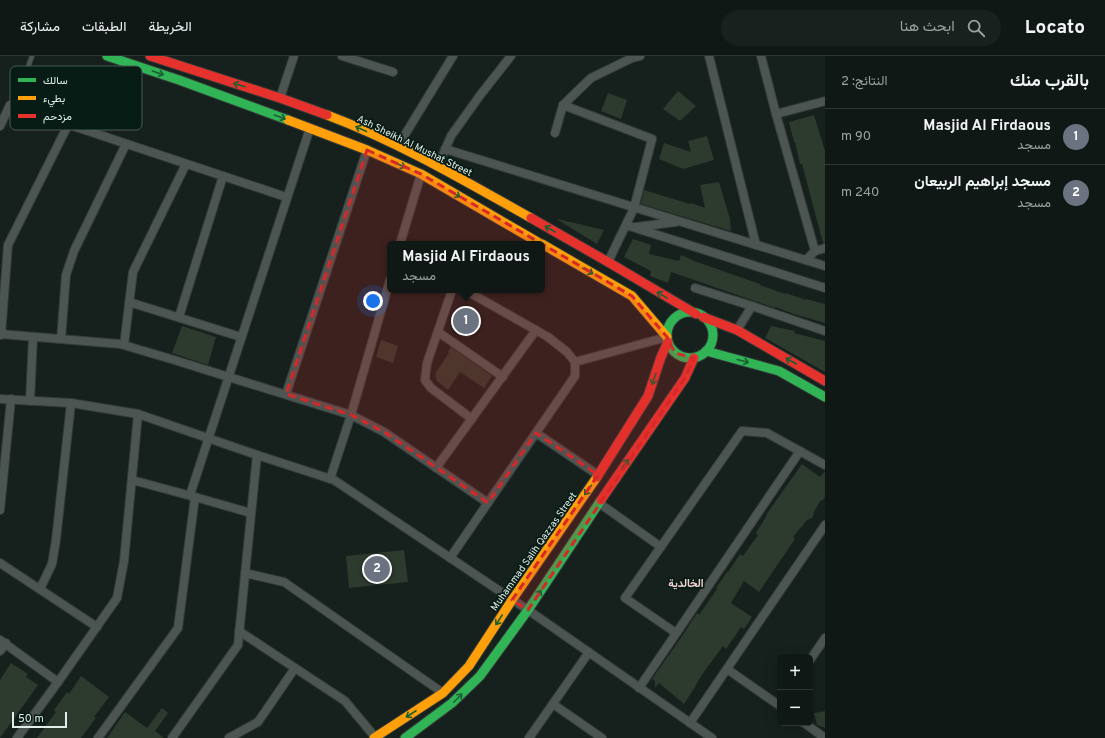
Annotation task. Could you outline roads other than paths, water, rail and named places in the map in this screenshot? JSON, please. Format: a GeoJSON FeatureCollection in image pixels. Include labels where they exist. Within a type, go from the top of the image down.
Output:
{"type":"FeatureCollection","features":[{"type":"Feature","properties":{"kind":"street"},"geometry":{"type":"LineString","coordinates":[[107,56],[137,66]]}},
{"type":"Feature","properties":{"kind":"street","name":"Ash Sheikh Al Mushat Street"},"geometry":{"type":"LineString","coordinates":[[150,56],[280,98],[337,119],[398,146],[438,166],[608,262],[668,298],[700,315],[738,330],[825,381]]}},
{"type":"Feature","properties":{"kind":"street"},"geometry":{"type":"LineString","coordinates":[[280,98],[294,56]]}},
{"type":"Feature","properties":{"kind":"street"},"geometry":{"type":"LineString","coordinates":[[342,56],[393,72]]}},
{"type":"Feature","properties":{"kind":"street"},"geometry":{"type":"LineString","coordinates":[[398,146],[453,56]]}},
{"type":"Feature","properties":{"kind":"street"},"geometry":{"type":"LineString","coordinates":[[438,166],[452,136],[481,94],[511,56]]}},
{"type":"Feature","properties":{"kind":"street"},"geometry":{"type":"LineString","coordinates":[[555,133],[563,105],[592,78],[632,58],[640,56]]}},
{"type":"Feature","properties":{"kind":"street"},"geometry":{"type":"LineString","coordinates":[[709,56],[756,245]]}},
{"type":"Feature","properties":{"kind":"street"},"geometry":{"type":"LineString","coordinates":[[761,56],[815,251]]}},
{"type":"Feature","properties":{"kind":"street"},"geometry":{"type":"LineString","coordinates":[[142,68],[367,150],[421,174],[537,241]]}},
{"type":"Feature","properties":{"kind":"street"},"geometry":{"type":"LineString","coordinates":[[776,114],[825,101]]}},
{"type":"Feature","properties":{"kind":"street"},"geometry":{"type":"LineString","coordinates":[[0,126],[10,105]]}},
{"type":"Feature","properties":{"kind":"street"},"geometry":{"type":"LineString","coordinates":[[563,105],[652,139],[629,226],[608,262]]}},
{"type":"Feature","properties":{"kind":"street"},"geometry":{"type":"LineString","coordinates":[[98,738],[178,628],[193,496],[209,438],[286,197],[310,128]]}},
{"type":"Feature","properties":{"kind":"street"},"geometry":{"type":"LineString","coordinates":[[66,130],[8,245],[0,334],[124,345],[229,376],[351,415],[384,432],[488,503]]}},
{"type":"Feature","properties":{"kind":"street"},"geometry":{"type":"LineString","coordinates":[[83,130],[286,197]]}},
{"type":"Feature","properties":{"kind":"street"},"geometry":{"type":"LineString","coordinates":[[61,339],[66,275],[74,252],[126,144]]}},
{"type":"Feature","properties":{"kind":"street"},"geometry":{"type":"LineString","coordinates":[[445,149],[825,266]]}},
{"type":"Feature","properties":{"kind":"street"},"geometry":{"type":"LineString","coordinates":[[286,394],[367,150]]}},
{"type":"Feature","properties":{"kind":"street"},"geometry":{"type":"LineString","coordinates":[[124,345],[133,272],[186,164]]}},
{"type":"Feature","properties":{"kind":"street"},"geometry":{"type":"LineString","coordinates":[[401,241],[421,174]]}},
{"type":"Feature","properties":{"kind":"street"},"geometry":{"type":"LineString","coordinates":[[179,317],[222,176]]}},
{"type":"Feature","properties":{"kind":"street"},"geometry":{"type":"LineString","coordinates":[[629,226],[679,222]]}},
{"type":"Feature","properties":{"kind":"street"},"geometry":{"type":"LineString","coordinates":[[629,226],[825,288]]}},
{"type":"Feature","properties":{"kind":"street"},"geometry":{"type":"LineString","coordinates":[[545,246],[632,296],[667,340],[675,353],[681,356],[694,358],[706,351],[712,340],[711,327],[708,321],[700,315],[689,312],[682,314],[670,323],[667,330],[667,340]]}},
{"type":"Feature","properties":{"kind":"street"},"geometry":{"type":"LineString","coordinates":[[806,260],[815,251],[825,248]]}},
{"type":"Feature","properties":{"kind":"street"},"geometry":{"type":"LineString","coordinates":[[696,288],[825,331]]}},
{"type":"Feature","properties":{"kind":"street"},"geometry":{"type":"LineString","coordinates":[[330,479],[351,415],[387,290]]}},
{"type":"Feature","properties":{"kind":"street"},"geometry":{"type":"LineString","coordinates":[[451,293],[427,363],[425,380],[430,388],[472,419]]}},
{"type":"Feature","properties":{"kind":"street"},"geometry":{"type":"LineString","coordinates":[[450,558],[574,376],[574,362],[567,352],[548,337],[470,293]]}},
{"type":"Feature","properties":{"kind":"street"},"geometry":{"type":"LineString","coordinates":[[129,302],[242,337]]}},
{"type":"Feature","properties":{"kind":"street"},"geometry":{"type":"LineString","coordinates":[[738,330],[752,306]]}},
{"type":"Feature","properties":{"kind":"street"},"geometry":{"type":"LineString","coordinates":[[436,468],[536,330]]}},
{"type":"Feature","properties":{"kind":"street"},"geometry":{"type":"LineString","coordinates":[[438,332],[503,377]]}},
{"type":"Feature","properties":{"kind":"street"},"geometry":{"type":"LineString","coordinates":[[30,401],[33,337]]}},
{"type":"Feature","properties":{"kind":"street"},"geometry":{"type":"LineString","coordinates":[[574,362],[667,340]]}},
{"type":"Feature","properties":{"kind":"street","name":"Muhammad Salih Qazzas Street"},"geometry":{"type":"LineString","coordinates":[[375,738],[443,692],[469,666],[512,600],[598,475],[648,396],[667,340]]}},
{"type":"Feature","properties":{"kind":"street"},"geometry":{"type":"LineString","coordinates":[[706,351],[779,371],[825,397]]}},
{"type":"Feature","properties":{"kind":"street"},"geometry":{"type":"LineString","coordinates":[[405,738],[452,703],[480,676],[528,610],[685,378],[694,358]]}},
{"type":"Feature","properties":{"kind":"street"},"geometry":{"type":"LineString","coordinates":[[0,399],[71,403],[138,414],[334,480],[528,610],[712,738]]}},
{"type":"Feature","properties":{"kind":"street"},"geometry":{"type":"LineString","coordinates":[[0,510],[11,399]]}},
{"type":"Feature","properties":{"kind":"street"},"geometry":{"type":"LineString","coordinates":[[40,589],[52,564],[56,540],[71,403]]}},
{"type":"Feature","properties":{"kind":"street"},"geometry":{"type":"LineString","coordinates":[[17,738],[117,598],[124,561],[138,414]]}},
{"type":"Feature","properties":{"kind":"street"},"geometry":{"type":"LineString","coordinates":[[676,633],[624,598],[742,431],[767,433],[825,465]]}},
{"type":"Feature","properties":{"kind":"street"},"geometry":{"type":"LineString","coordinates":[[536,433],[598,475]]}},
{"type":"Feature","properties":{"kind":"street"},"geometry":{"type":"LineString","coordinates":[[639,688],[800,451]]}},
{"type":"Feature","properties":{"kind":"street"},"geometry":{"type":"LineString","coordinates":[[172,738],[238,645],[257,455]]}},
{"type":"Feature","properties":{"kind":"street"},"geometry":{"type":"LineString","coordinates":[[132,480],[251,513]]}},
{"type":"Feature","properties":{"kind":"street"},"geometry":{"type":"LineString","coordinates":[[599,503],[661,547]]}},
{"type":"Feature","properties":{"kind":"street"},"geometry":{"type":"LineString","coordinates":[[690,723],[825,525]]}},
{"type":"Feature","properties":{"kind":"street"},"geometry":{"type":"LineString","coordinates":[[0,563],[97,626]]}},
{"type":"Feature","properties":{"kind":"street"},"geometry":{"type":"LineString","coordinates":[[245,573],[284,582],[443,692]]}},
{"type":"Feature","properties":{"kind":"street"},"geometry":{"type":"LineString","coordinates":[[239,631],[345,701],[375,738]]}},
{"type":"Feature","properties":{"kind":"street"},"geometry":{"type":"LineString","coordinates":[[813,656],[825,638]]}},
{"type":"Feature","properties":{"kind":"street"},"geometry":{"type":"LineString","coordinates":[[0,651],[3,642],[58,682]]}},
{"type":"Feature","properties":{"kind":"street"},"geometry":{"type":"LineString","coordinates":[[529,738],[589,652]]}},
{"type":"Feature","properties":{"kind":"street"},"geometry":{"type":"LineString","coordinates":[[229,738],[258,722],[295,668]]}},
{"type":"Feature","properties":{"kind":"street"},"geometry":{"type":"LineString","coordinates":[[727,669],[777,703]]}},
{"type":"Feature","properties":{"kind":"street"},"geometry":{"type":"LineString","coordinates":[[553,704],[602,738]]}},
{"type":"Feature","properties":{"kind":"street"},"geometry":{"type":"LineString","coordinates":[[808,726],[825,738]]}},
{"type":"Feature","properties":{"kind":"lane"},"geometry":{"type":"LineString","coordinates":[[28,66],[32,56]]}},
{"type":"Feature","properties":{"kind":"place","name":"Masjid Al Firdaous"},"geometry":{"type":"Point","coordinates":[466,321]}},
{"type":"Feature","properties":{"kind":"place","name":"مسجد إبراهيم الربيعان"},"geometry":{"type":"Point","coordinates":[377,569]}},
{"type":"Feature","properties":{"kind":"district","name":"الخالدية"},"geometry":{"type":"Point","coordinates":[686,583]}}]}
